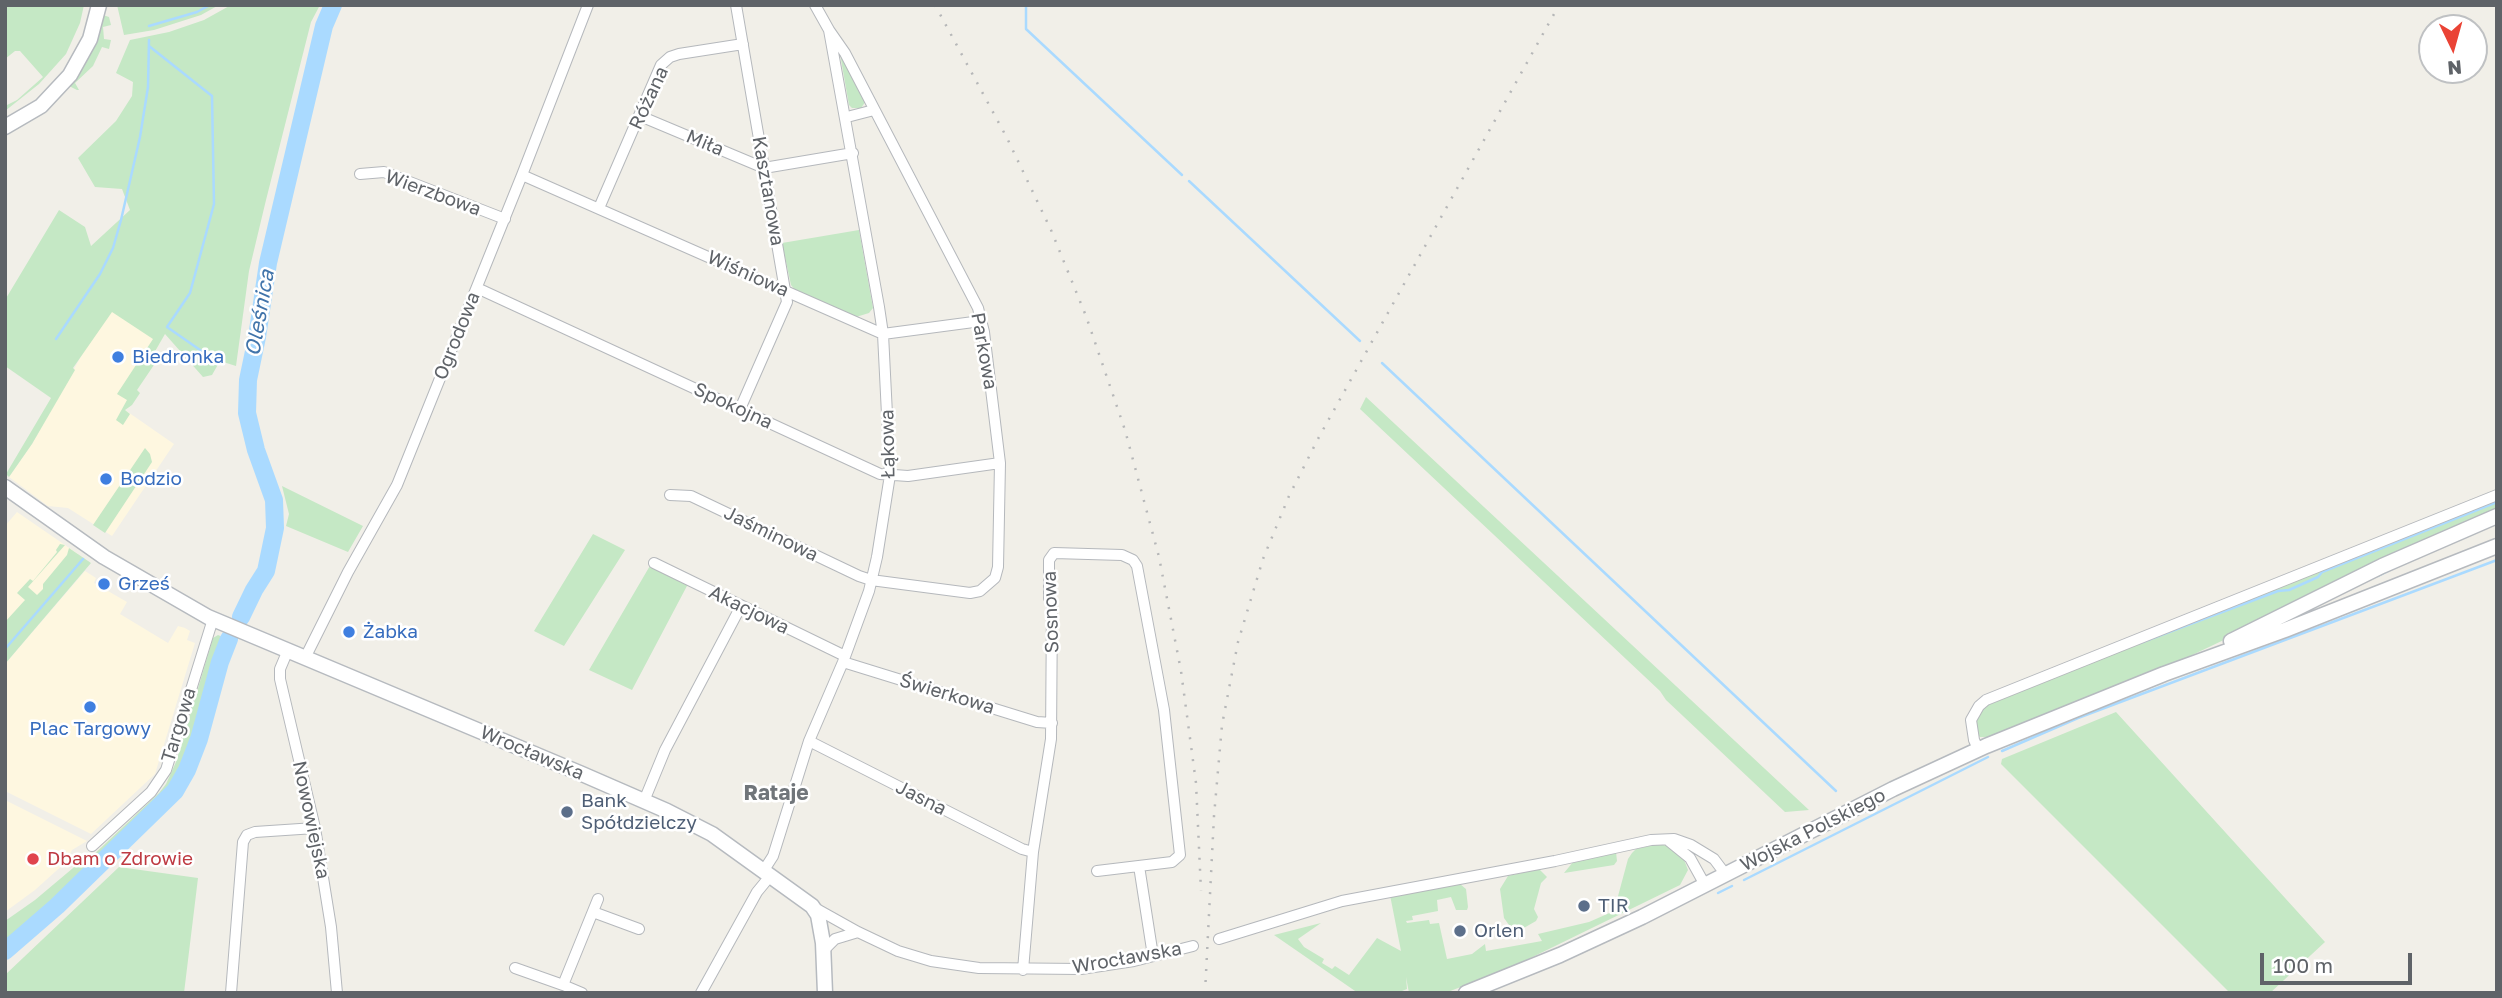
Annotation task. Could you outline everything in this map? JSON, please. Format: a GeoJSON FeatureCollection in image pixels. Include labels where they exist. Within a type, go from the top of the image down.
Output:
{"type":"FeatureCollection","features":[{"type":"Feature","properties":{"kind":"main road"},"geometry":{"type":"LineString","coordinates":[[5,127],[41,106],[70,75],[90,39],[99,5]]}},
{"type":"Feature","properties":{"kind":"main road","name":"Wrocławska"},"geometry":{"type":"LineString","coordinates":[[5,487],[121,568],[212,619],[644,801],[712,834],[812,906]]}},
{"type":"Feature","properties":{"kind":"main road"},"geometry":{"type":"LineString","coordinates":[[2164,674],[2382,566],[2497,516]]}},
{"type":"Feature","properties":{"kind":"main road"},"geometry":{"type":"LineString","coordinates":[[2164,674],[2285,630],[2497,546]]}},
{"type":"Feature","properties":{"kind":"main road","name":"Wojska Polskiego"},"geometry":{"type":"LineString","coordinates":[[1466,993],[1560,955],[1726,875],[1893,789],[1978,750],[2164,674]]}},
{"type":"Feature","properties":{"kind":"main road"},"geometry":{"type":"LineString","coordinates":[[812,906],[821,926],[825,993]]}},
{"type":"Feature","properties":{"kind":"street","name":"Ogrodowa"},"geometry":{"type":"LineString","coordinates":[[306,658],[348,572],[397,485],[523,176],[588,5]]}},
{"type":"Feature","properties":{"kind":"street","name":"Kasztanowa"},"geometry":{"type":"LineString","coordinates":[[736,5],[787,302],[740,409]]}},
{"type":"Feature","properties":{"kind":"street","name":"Łąkowa"},"geometry":{"type":"LineString","coordinates":[[701,993],[768,872],[808,741],[844,659],[871,580],[890,475],[883,334],[847,117],[829,30],[815,5]]}},
{"type":"Feature","properties":{"kind":"street","name":"Parkowa"},"geometry":{"type":"LineString","coordinates":[[829,30],[845,53],[978,308],[1000,463],[998,567],[995,578],[989,585],[970,593],[871,580]]}},
{"type":"Feature","properties":{"kind":"street","name":"Różana"},"geometry":{"type":"LineString","coordinates":[[600,208],[661,65],[670,57],[743,44]]}},
{"type":"Feature","properties":{"kind":"street"},"geometry":{"type":"LineString","coordinates":[[847,117],[874,110]]}},
{"type":"Feature","properties":{"kind":"street","name":"Miła"},"geometry":{"type":"LineString","coordinates":[[640,116],[764,168]]}},
{"type":"Feature","properties":{"kind":"street"},"geometry":{"type":"LineString","coordinates":[[764,168],[853,153]]}},
{"type":"Feature","properties":{"kind":"street","name":"Wierzbowa"},"geometry":{"type":"LineString","coordinates":[[360,174],[383,172],[505,219]]}},
{"type":"Feature","properties":{"kind":"street","name":"Wiśniowa"},"geometry":{"type":"LineString","coordinates":[[523,176],[883,334]]}},
{"type":"Feature","properties":{"kind":"street","name":"Spokojna"},"geometry":{"type":"LineString","coordinates":[[477,288],[873,471],[908,476],[1000,463]]}},
{"type":"Feature","properties":{"kind":"street"},"geometry":{"type":"LineString","coordinates":[[883,334],[981,321]]}},
{"type":"Feature","properties":{"kind":"street","name":"Jaśminowa"},"geometry":{"type":"LineString","coordinates":[[670,495],[691,496],[871,580]]}},
{"type":"Feature","properties":{"kind":"street"},"geometry":{"type":"LineString","coordinates":[[1978,750],[1971,720],[1986,700],[2497,495]]}},
{"type":"Feature","properties":{"kind":"street","name":"Sosnowa"},"geometry":{"type":"LineString","coordinates":[[1023,970],[1033,852],[1052,723],[1052,604],[1049,598],[1050,556],[1054,553],[1129,556],[1137,566],[1164,710],[1180,855],[1172,862],[1097,871]]}},
{"type":"Feature","properties":{"kind":"street","name":"Akacjowa"},"geometry":{"type":"LineString","coordinates":[[654,563],[844,659]]}},
{"type":"Feature","properties":{"kind":"street"},"geometry":{"type":"LineString","coordinates":[[644,801],[665,750],[741,606]]}},
{"type":"Feature","properties":{"kind":"street","name":"Targowa"},"geometry":{"type":"LineString","coordinates":[[92,846],[151,792],[166,770],[212,619]]}},
{"type":"Feature","properties":{"kind":"street","name":"Nowowiejska"},"geometry":{"type":"LineString","coordinates":[[288,650],[280,669],[280,679],[315,828],[331,927],[337,993]]}},
{"type":"Feature","properties":{"kind":"street","name":"Świerkowa"},"geometry":{"type":"LineString","coordinates":[[844,659],[1037,722],[1052,723]]}},
{"type":"Feature","properties":{"kind":"street","name":"Jasna"},"geometry":{"type":"LineString","coordinates":[[808,741],[1022,849],[1033,852]]}},
{"type":"Feature","properties":{"kind":"street"},"geometry":{"type":"LineString","coordinates":[[231,993],[243,842],[247,835],[255,832],[315,828]]}},
{"type":"Feature","properties":{"kind":"street"},"geometry":{"type":"LineString","coordinates":[[1219,939],[1334,903],[1374,894],[1666,839],[1680,840],[1704,852],[1714,859],[1726,875]]}},
{"type":"Feature","properties":{"kind":"street"},"geometry":{"type":"LineString","coordinates":[[1666,839],[1687,854],[1705,885]]}},
{"type":"Feature","properties":{"kind":"street"},"geometry":{"type":"LineString","coordinates":[[1139,866],[1153,956]]}},
{"type":"Feature","properties":{"kind":"street"},"geometry":{"type":"LineString","coordinates":[[563,985],[598,899]]}},
{"type":"Feature","properties":{"kind":"street","name":"Wrocławska"},"geometry":{"type":"LineString","coordinates":[[812,906],[898,951],[931,961],[979,968],[1081,969],[1193,946]]}},
{"type":"Feature","properties":{"kind":"street"},"geometry":{"type":"LineString","coordinates":[[593,912],[639,929]]}},
{"type":"Feature","properties":{"kind":"street"},"geometry":{"type":"LineString","coordinates":[[824,950],[835,939],[858,932]]}},
{"type":"Feature","properties":{"kind":"street"},"geometry":{"type":"LineString","coordinates":[[515,968],[582,993]]}},
{"type":"Feature","properties":{"kind":"shaded area"},"geometry":{"type":"Polygon","coordinates":[[[111,303],[165,333],[125,410],[174,444],[112,536],[68,508],[48,506],[9,477],[32,444],[111,303]]]}},
{"type":"Feature","properties":{"kind":"shaded area"},"geometry":{"type":"Polygon","coordinates":[[[17,512],[78,554],[5,635],[5,526],[17,512]]]}},
{"type":"Feature","properties":{"kind":"shaded area","name":"Plac Targowy"},"geometry":{"type":"Polygon","coordinates":[[[85,571],[96,578],[94,583],[127,602],[120,614],[168,643],[178,626],[185,628],[190,631],[187,640],[195,643],[155,774],[91,834],[5,791],[5,664],[85,571]]]}},
{"type":"Feature","properties":{"kind":"shaded area"},"geometry":{"type":"Polygon","coordinates":[[[5,800],[87,841],[72,850],[66,862],[5,912],[5,800]]]}},
{"type":"Feature","properties":{"kind":"green space"},"geometry":{"type":"Polygon","coordinates":[[[5,5],[84,5],[80,23],[66,54],[39,84],[5,111],[5,106],[17,100],[43,77],[20,51],[15,51],[5,59],[5,5]]]}},
{"type":"Feature","properties":{"kind":"green space"},"geometry":{"type":"Polygon","coordinates":[[[117,5],[219,5],[201,15],[154,30],[124,35],[117,5]]]}},
{"type":"Feature","properties":{"kind":"green space"},"geometry":{"type":"Polygon","coordinates":[[[231,5],[320,5],[311,22],[249,271],[236,366],[220,361],[212,375],[203,377],[165,334],[153,355],[158,359],[137,390],[140,393],[125,410],[130,414],[123,425],[116,420],[127,400],[117,394],[153,339],[112,312],[73,368],[75,370],[32,444],[9,477],[6,474],[51,398],[5,366],[5,300],[59,210],[85,227],[91,246],[130,210],[122,189],[95,187],[78,158],[116,121],[132,96],[133,82],[116,73],[130,40],[169,32],[204,20],[231,5]]]}},
{"type":"Feature","properties":{"kind":"green space"},"geometry":{"type":"Polygon","coordinates":[[[103,15],[109,17],[111,25],[103,27],[104,39],[111,40],[109,49],[102,47],[93,66],[75,83],[77,90],[69,86],[88,58],[103,15]]]}},
{"type":"Feature","properties":{"kind":"green space"},"geometry":{"type":"Polygon","coordinates":[[[840,54],[866,101],[861,108],[852,108],[849,105],[840,54]]]}},
{"type":"Feature","properties":{"kind":"green space"},"geometry":{"type":"Polygon","coordinates":[[[859,230],[873,308],[869,313],[856,317],[795,290],[791,285],[782,243],[859,230]]]}},
{"type":"Feature","properties":{"kind":"green space"},"geometry":{"type":"Polygon","coordinates":[[[1366,397],[1809,810],[1785,812],[1360,409],[1366,397]]]}},
{"type":"Feature","properties":{"kind":"green space"},"geometry":{"type":"Polygon","coordinates":[[[145,448],[152,462],[105,533],[93,525],[145,448]]]}},
{"type":"Feature","properties":{"kind":"green space"},"geometry":{"type":"Polygon","coordinates":[[[282,486],[363,526],[348,552],[286,526],[289,514],[282,486]]]}},
{"type":"Feature","properties":{"kind":"green space"},"geometry":{"type":"Polygon","coordinates":[[[2497,498],[2497,510],[2167,667],[1989,737],[1980,737],[1976,733],[1976,718],[1988,705],[2497,498]]]}},
{"type":"Feature","properties":{"kind":"green space"},"geometry":{"type":"Polygon","coordinates":[[[593,534],[625,550],[564,646],[534,631],[593,534]]]}},
{"type":"Feature","properties":{"kind":"green space"},"geometry":{"type":"Polygon","coordinates":[[[60,544],[65,545],[28,587],[37,595],[67,555],[69,548],[91,563],[5,664],[5,622],[25,600],[17,593],[30,579],[33,581],[57,552],[60,544]]]}},
{"type":"Feature","properties":{"kind":"green space"},"geometry":{"type":"Polygon","coordinates":[[[651,564],[688,584],[632,690],[589,670],[651,564]]]}},
{"type":"Feature","properties":{"kind":"green space"},"geometry":{"type":"Polygon","coordinates":[[[218,635],[225,638],[196,734],[184,767],[172,788],[99,860],[5,945],[5,921],[79,863],[89,859],[166,784],[176,762],[213,638],[218,635]]]}},
{"type":"Feature","properties":{"kind":"green space"},"geometry":{"type":"Polygon","coordinates":[[[2116,712],[2325,942],[2270,993],[2230,993],[2001,764],[2002,759],[2116,712]]]}},
{"type":"Feature","properties":{"kind":"green space"},"geometry":{"type":"Polygon","coordinates":[[[1658,844],[1668,846],[1683,857],[1688,870],[1680,885],[1508,969],[1445,993],[1409,993],[1406,977],[1407,989],[1397,993],[1358,993],[1274,935],[1321,923],[1298,939],[1304,947],[1324,959],[1322,963],[1332,969],[1335,966],[1349,975],[1377,938],[1401,951],[1390,895],[1460,884],[1466,889],[1467,910],[1456,910],[1451,897],[1437,900],[1438,911],[1412,916],[1413,920],[1406,921],[1429,920],[1430,924],[1439,923],[1447,959],[1472,954],[1485,944],[1486,951],[1542,941],[1538,934],[1589,922],[1614,911],[1628,859],[1636,849],[1658,844]]]}},
{"type":"Feature","properties":{"kind":"green space"},"geometry":{"type":"Polygon","coordinates":[[[1616,852],[1617,861],[1614,865],[1564,873],[1573,862],[1616,852]]]}},
{"type":"Feature","properties":{"kind":"green space"},"geometry":{"type":"Polygon","coordinates":[[[119,867],[198,878],[184,993],[5,993],[5,975],[119,867]]]}},
{"type":"Feature","properties":{"kind":"green space"},"geometry":{"type":"Polygon","coordinates":[[[1539,869],[1547,877],[1541,883],[1534,909],[1538,917],[1536,921],[1522,929],[1509,925],[1504,918],[1500,889],[1508,876],[1539,869]]]}},
{"type":"Feature","properties":{"kind":"waterway"},"geometry":{"type":"LineString","coordinates":[[149,26],[197,12],[210,5]]}},
{"type":"Feature","properties":{"kind":"waterway","name":"Oleśnica"},"geometry":{"type":"LineString","coordinates":[[241,617],[266,571],[275,528],[274,500],[256,450],[247,413],[248,380],[268,263],[324,26],[333,5]]}},
{"type":"Feature","properties":{"kind":"waterway"},"geometry":{"type":"LineString","coordinates":[[1026,5],[1026,29],[1182,175]]}},
{"type":"Feature","properties":{"kind":"waterway"},"geometry":{"type":"LineString","coordinates":[[56,339],[100,274],[113,248],[140,137],[148,87],[149,40]]}},
{"type":"Feature","properties":{"kind":"waterway"},"geometry":{"type":"LineString","coordinates":[[149,46],[212,96],[214,204],[190,293],[167,327],[213,359]]}},
{"type":"Feature","properties":{"kind":"waterway"},"geometry":{"type":"LineString","coordinates":[[1189,181],[1360,341]]}},
{"type":"Feature","properties":{"kind":"waterway"},"geometry":{"type":"LineString","coordinates":[[1382,363],[1836,791]]}},
{"type":"Feature","properties":{"kind":"waterway"},"geometry":{"type":"LineString","coordinates":[[2140,643],[2278,591],[2289,590],[2318,577],[2322,572],[2497,502]]}},
{"type":"Feature","properties":{"kind":"waterway"},"geometry":{"type":"LineString","coordinates":[[5,649],[83,559]]}},
{"type":"Feature","properties":{"kind":"waterway"},"geometry":{"type":"LineString","coordinates":[[2002,751],[2078,718],[2497,560]]}},
{"type":"Feature","properties":{"kind":"waterway"},"geometry":{"type":"LineString","coordinates":[[2378,576],[2394,568]]}},
{"type":"Feature","properties":{"kind":"waterway","name":"Oleśnica"},"geometry":{"type":"LineString","coordinates":[[5,951],[57,906],[175,791],[199,739],[229,639]]}},
{"type":"Feature","properties":{"kind":"waterway"},"geometry":{"type":"LineString","coordinates":[[1744,880],[1988,757]]}},
{"type":"Feature","properties":{"kind":"waterway"},"geometry":{"type":"LineString","coordinates":[[1718,893],[1732,886]]}},
{"type":"Feature","properties":{"kind":"railway"},"geometry":{"type":"LineString","coordinates":[[935,5],[1007,138],[1051,230],[1086,316],[1125,430],[1159,557],[1181,671],[1196,783],[1201,891]]}},
{"type":"Feature","properties":{"kind":"railway"},"geometry":{"type":"LineString","coordinates":[[1205,993],[1214,816],[1222,725],[1238,642],[1263,559],[1289,496],[1319,437],[1559,5]]}},
{"type":"Feature","properties":{"kind":"place","name":"Biedronka"},"geometry":{"type":"Point","coordinates":[118,357]}},
{"type":"Feature","properties":{"kind":"place","name":"Bodzio"},"geometry":{"type":"Point","coordinates":[106,479]}},
{"type":"Feature","properties":{"kind":"place","name":"Grześ"},"geometry":{"type":"Point","coordinates":[104,584]}},
{"type":"Feature","properties":{"kind":"place","name":"Żabka"},"geometry":{"type":"Point","coordinates":[349,632]}},
{"type":"Feature","properties":{"kind":"place","name":"Plac Targowy"},"geometry":{"type":"Point","coordinates":[90,707]}},
{"type":"Feature","properties":{"kind":"place","name":"Bank Spółdzielczy"},"geometry":{"type":"Point","coordinates":[567,812]}},
{"type":"Feature","properties":{"kind":"place","name":"Dbam o Zdrowie"},"geometry":{"type":"Point","coordinates":[33,859]}},
{"type":"Feature","properties":{"kind":"place","name":"TIR"},"geometry":{"type":"Point","coordinates":[1584,906]}},
{"type":"Feature","properties":{"kind":"place","name":"Orlen"},"geometry":{"type":"Point","coordinates":[1460,931]}},
{"type":"Feature","properties":{"kind":"district","name":"Rataje"},"geometry":{"type":"Point","coordinates":[776,793]}}]}
